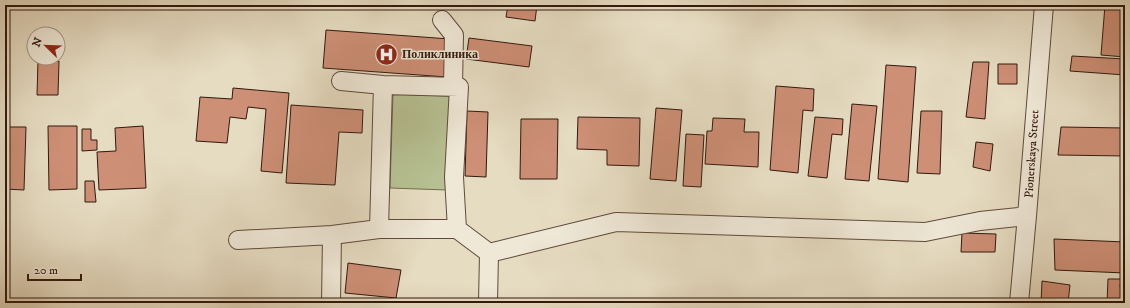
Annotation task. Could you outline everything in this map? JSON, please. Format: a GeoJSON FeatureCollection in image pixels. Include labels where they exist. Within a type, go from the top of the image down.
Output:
{"type":"FeatureCollection","features":[{"type":"Feature","properties":{"kind":"street","name":"Pionerskaya Street"},"geometry":{"type":"LineString","coordinates":[[1019,303],[1044,5]]}},
{"type":"Feature","properties":{"kind":"street"},"geometry":{"type":"LineString","coordinates":[[442,20],[454,35],[453,86]]}},
{"type":"Feature","properties":{"kind":"street"},"geometry":{"type":"LineString","coordinates":[[341,81],[383,85],[459,87],[454,177],[457,229]]}},
{"type":"Feature","properties":{"kind":"street"},"geometry":{"type":"LineString","coordinates":[[379,229],[383,85]]}},
{"type":"Feature","properties":{"kind":"street"},"geometry":{"type":"LineString","coordinates":[[489,253],[616,222],[925,232],[980,221],[1027,216]]}},
{"type":"Feature","properties":{"kind":"street"},"geometry":{"type":"LineString","coordinates":[[238,240],[332,235],[379,229],[457,229],[489,253]]}},
{"type":"Feature","properties":{"kind":"street"},"geometry":{"type":"LineString","coordinates":[[331,303],[332,235]]}},
{"type":"Feature","properties":{"kind":"street"},"geometry":{"type":"LineString","coordinates":[[488,303],[489,253]]}},
{"type":"Feature","properties":{"kind":"green space"},"geometry":{"type":"Polygon","coordinates":[[[393,94],[450,96],[447,190],[390,188],[393,94]]]}},
{"type":"Feature","properties":{"kind":"building"},"geometry":{"type":"Polygon","coordinates":[[[424,5],[472,5],[472,8],[424,5]]]}},
{"type":"Feature","properties":{"kind":"building"},"geometry":{"type":"Polygon","coordinates":[[[508,5],[537,5],[535,21],[506,17],[508,5]]]}},
{"type":"Feature","properties":{"kind":"building"},"geometry":{"type":"Polygon","coordinates":[[[1105,5],[1125,6],[1125,57],[1101,55],[1105,5]]]}},
{"type":"Feature","properties":{"kind":"building","name":"Поликлиника"},"geometry":{"type":"Polygon","coordinates":[[[326,30],[450,39],[447,77],[323,68],[326,30]]]}},
{"type":"Feature","properties":{"kind":"building"},"geometry":{"type":"Polygon","coordinates":[[[469,38],[532,46],[529,67],[466,59],[469,38]]]}},
{"type":"Feature","properties":{"kind":"building"},"geometry":{"type":"Polygon","coordinates":[[[1072,56],[1125,59],[1125,75],[1070,71],[1072,56]]]}},
{"type":"Feature","properties":{"kind":"building"},"geometry":{"type":"Polygon","coordinates":[[[973,62],[989,62],[985,119],[966,117],[973,62]]]}},
{"type":"Feature","properties":{"kind":"building"},"geometry":{"type":"Polygon","coordinates":[[[998,64],[1017,64],[1017,84],[998,84],[998,64]]]}},
{"type":"Feature","properties":{"kind":"building"},"geometry":{"type":"Polygon","coordinates":[[[886,65],[916,67],[908,182],[878,179],[886,65]]]}},
{"type":"Feature","properties":{"kind":"building"},"geometry":{"type":"Polygon","coordinates":[[[38,66],[59,66],[58,95],[37,95],[38,66]]]}},
{"type":"Feature","properties":{"kind":"building"},"geometry":{"type":"Polygon","coordinates":[[[776,86],[814,89],[813,111],[803,110],[798,173],[770,170],[776,86]]]}},
{"type":"Feature","properties":{"kind":"building"},"geometry":{"type":"Polygon","coordinates":[[[233,88],[289,93],[282,173],[261,171],[266,109],[248,107],[246,119],[230,117],[227,143],[196,141],[200,97],[232,99],[233,88]]]}},
{"type":"Feature","properties":{"kind":"building"},"geometry":{"type":"Polygon","coordinates":[[[852,104],[877,106],[869,181],[845,179],[852,104]]]}},
{"type":"Feature","properties":{"kind":"building"},"geometry":{"type":"Polygon","coordinates":[[[291,105],[363,110],[362,133],[339,132],[335,185],[286,183],[291,105]]]}},
{"type":"Feature","properties":{"kind":"building"},"geometry":{"type":"Polygon","coordinates":[[[656,108],[682,110],[676,181],[650,179],[656,108]]]}},
{"type":"Feature","properties":{"kind":"building"},"geometry":{"type":"Polygon","coordinates":[[[467,111],[488,112],[486,177],[465,176],[467,111]]]}},
{"type":"Feature","properties":{"kind":"building"},"geometry":{"type":"Polygon","coordinates":[[[921,111],[942,111],[940,174],[917,173],[921,111]]]}},
{"type":"Feature","properties":{"kind":"building"},"geometry":{"type":"Polygon","coordinates":[[[578,117],[640,118],[639,166],[607,165],[607,150],[577,149],[578,117]]]}},
{"type":"Feature","properties":{"kind":"building"},"geometry":{"type":"Polygon","coordinates":[[[815,117],[843,119],[842,135],[832,134],[827,178],[808,176],[815,117]]]}},
{"type":"Feature","properties":{"kind":"building"},"geometry":{"type":"Polygon","coordinates":[[[713,118],[745,119],[744,132],[759,132],[758,167],[705,164],[707,131],[712,131],[713,118]]]}},
{"type":"Feature","properties":{"kind":"building"},"geometry":{"type":"Polygon","coordinates":[[[521,119],[558,119],[557,179],[520,179],[521,119]]]}},
{"type":"Feature","properties":{"kind":"building"},"geometry":{"type":"Polygon","coordinates":[[[48,126],[77,126],[77,189],[49,190],[48,126]]]}},
{"type":"Feature","properties":{"kind":"building"},"geometry":{"type":"Polygon","coordinates":[[[143,126],[146,188],[99,190],[97,152],[116,151],[115,128],[143,126]]]}},
{"type":"Feature","properties":{"kind":"building"},"geometry":{"type":"Polygon","coordinates":[[[5,127],[26,127],[24,190],[5,189],[5,127]]]}},
{"type":"Feature","properties":{"kind":"building"},"geometry":{"type":"Polygon","coordinates":[[[1061,127],[1125,128],[1125,156],[1058,155],[1061,127]]]}},
{"type":"Feature","properties":{"kind":"building"},"geometry":{"type":"Polygon","coordinates":[[[82,129],[91,129],[91,140],[97,140],[97,150],[82,151],[82,129]]]}},
{"type":"Feature","properties":{"kind":"building"},"geometry":{"type":"Polygon","coordinates":[[[686,134],[704,135],[701,187],[683,186],[686,134]]]}},
{"type":"Feature","properties":{"kind":"building"},"geometry":{"type":"Polygon","coordinates":[[[976,142],[993,144],[990,171],[973,167],[976,142]]]}},
{"type":"Feature","properties":{"kind":"building"},"geometry":{"type":"Polygon","coordinates":[[[85,181],[94,181],[96,202],[85,202],[85,181]]]}},
{"type":"Feature","properties":{"kind":"building"},"geometry":{"type":"Polygon","coordinates":[[[962,233],[996,234],[995,252],[961,252],[962,233]]]}},
{"type":"Feature","properties":{"kind":"building"},"geometry":{"type":"Polygon","coordinates":[[[1054,239],[1125,242],[1125,273],[1055,270],[1054,239]]]}},
{"type":"Feature","properties":{"kind":"building"},"geometry":{"type":"Polygon","coordinates":[[[348,263],[401,270],[396,298],[345,293],[348,263]]]}},
{"type":"Feature","properties":{"kind":"building"},"geometry":{"type":"Polygon","coordinates":[[[1108,279],[1121,279],[1120,287],[1125,287],[1125,303],[1107,303],[1108,279]]]}},
{"type":"Feature","properties":{"kind":"building"},"geometry":{"type":"Polygon","coordinates":[[[1042,281],[1070,285],[1068,303],[1041,303],[1042,281]]]}},
{"type":"Feature","properties":{"kind":"place","name":"Поликлиника"},"geometry":{"type":"Point","coordinates":[386,54]}}]}
